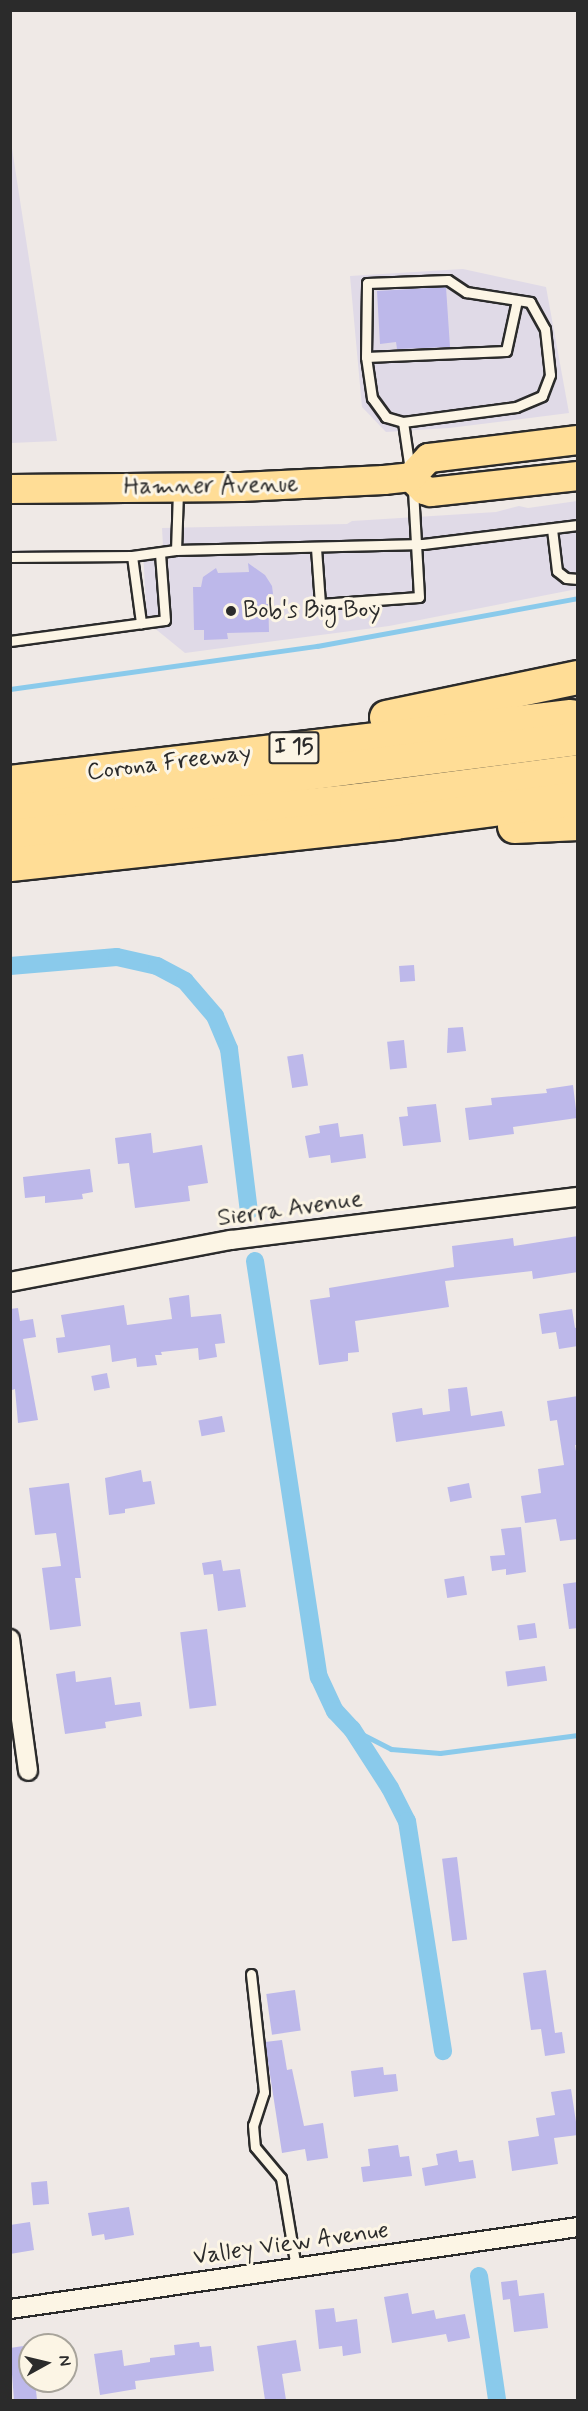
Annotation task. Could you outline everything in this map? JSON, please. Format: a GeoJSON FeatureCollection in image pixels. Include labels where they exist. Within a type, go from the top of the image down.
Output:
{"type":"FeatureCollection","features":[{"type":"Feature","properties":{"kind":"highway"},"geometry":{"type":"LineString","coordinates":[[79,774],[424,710],[578,677]]}},
{"type":"Feature","properties":{"kind":"highway","name":"Corona Freeway"},"geometry":{"type":"LineString","coordinates":[[10,782],[578,715]]}},
{"type":"Feature","properties":{"kind":"highway"},"geometry":{"type":"LineString","coordinates":[[10,811],[578,738]]}},
{"type":"Feature","properties":{"kind":"highway"},"geometry":{"type":"LineString","coordinates":[[10,836],[356,800],[578,771]]}},
{"type":"Feature","properties":{"kind":"highway"},"geometry":{"type":"LineString","coordinates":[[10,864],[395,822],[578,798]]}},
{"type":"Feature","properties":{"kind":"highway"},"geometry":{"type":"LineString","coordinates":[[395,822],[503,827],[578,823]]}},
{"type":"Feature","properties":{"kind":"main road"},"geometry":{"type":"LineString","coordinates":[[578,440],[429,458],[411,477],[424,490],[431,492],[578,476]]}},
{"type":"Feature","properties":{"kind":"main road","name":"Hamner Avenue"},"geometry":{"type":"LineString","coordinates":[[10,489],[263,486],[411,477]]}},
{"type":"Feature","properties":{"kind":"street","name":"Sierra Avenue"},"geometry":{"type":"LineString","coordinates":[[10,1282],[231,1240],[578,1197]]}},
{"type":"Feature","properties":{"kind":"street"},"geometry":{"type":"LineString","coordinates":[[10,1639],[28,1771]]}},
{"type":"Feature","properties":{"kind":"street","name":"Valley View Avenue"},"geometry":{"type":"LineString","coordinates":[[10,2309],[578,2227]]}},
{"type":"Feature","properties":{"kind":"lane"},"geometry":{"type":"LineString","coordinates":[[448,280],[466,291],[517,300],[530,302],[545,329],[550,375],[542,396],[516,407],[403,422],[386,417],[372,398],[366,357],[367,283],[448,280]]}},
{"type":"Feature","properties":{"kind":"lane"},"geometry":{"type":"LineString","coordinates":[[366,357],[506,351],[517,300]]}},
{"type":"Feature","properties":{"kind":"lane"},"geometry":{"type":"LineString","coordinates":[[316,548],[320,604],[419,597],[411,477],[403,422]]}},
{"type":"Feature","properties":{"kind":"lane"},"geometry":{"type":"LineString","coordinates":[[176,550],[178,487]]}},
{"type":"Feature","properties":{"kind":"lane"},"geometry":{"type":"LineString","coordinates":[[10,557],[132,556],[176,550],[416,545],[578,525]]}},
{"type":"Feature","properties":{"kind":"lane"},"geometry":{"type":"LineString","coordinates":[[552,529],[557,571],[566,578],[578,579]]}},
{"type":"Feature","properties":{"kind":"lane"},"geometry":{"type":"LineString","coordinates":[[10,641],[165,620],[160,553]]}},
{"type":"Feature","properties":{"kind":"lane"},"geometry":{"type":"LineString","coordinates":[[132,556],[141,623]]}},
{"type":"Feature","properties":{"kind":"lane"},"geometry":{"type":"LineString","coordinates":[[251,1974],[264,2092],[253,2125],[255,2147],[280,2178],[296,2268]]}},
{"type":"Feature","properties":{"kind":"shaded area"},"geometry":{"type":"Polygon","coordinates":[[[11,142],[57,441],[11,443],[11,142]]]}},
{"type":"Feature","properties":{"kind":"shaded area"},"geometry":{"type":"Polygon","coordinates":[[[463,269],[546,287],[569,413],[449,428],[386,432],[362,407],[350,276],[463,269]]]}},
{"type":"Feature","properties":{"kind":"shaded area"},"geometry":{"type":"Polygon","coordinates":[[[577,501],[577,589],[389,626],[185,653],[147,622],[143,551],[163,546],[162,528],[347,524],[352,521],[496,512],[519,506],[528,508],[577,501]]]}},
{"type":"Feature","properties":{"kind":"building"},"geometry":{"type":"Polygon","coordinates":[[[446,287],[450,347],[397,349],[396,342],[380,344],[377,291],[446,287]]]}},
{"type":"Feature","properties":{"kind":"building","name":"Bob's Big Boy"},"geometry":{"type":"Polygon","coordinates":[[[248,563],[265,575],[272,586],[273,594],[268,594],[269,632],[227,633],[228,639],[204,640],[204,630],[194,630],[193,587],[201,587],[203,577],[216,568],[218,573],[249,572],[248,563]]]}},
{"type":"Feature","properties":{"kind":"building"},"geometry":{"type":"Polygon","coordinates":[[[414,965],[415,981],[400,982],[399,966],[414,965]]]}},
{"type":"Feature","properties":{"kind":"building"},"geometry":{"type":"Polygon","coordinates":[[[463,1027],[466,1051],[447,1053],[448,1028],[463,1027]]]}},
{"type":"Feature","properties":{"kind":"building"},"geometry":{"type":"Polygon","coordinates":[[[404,1040],[407,1068],[390,1070],[387,1042],[404,1040]]]}},
{"type":"Feature","properties":{"kind":"building"},"geometry":{"type":"Polygon","coordinates":[[[303,1054],[308,1086],[292,1088],[287,1057],[303,1054]]]}},
{"type":"Feature","properties":{"kind":"building"},"geometry":{"type":"Polygon","coordinates":[[[573,1085],[577,1118],[513,1127],[514,1134],[469,1140],[465,1108],[492,1105],[491,1098],[547,1093],[546,1089],[573,1085]]]}},
{"type":"Feature","properties":{"kind":"building"},"geometry":{"type":"Polygon","coordinates":[[[436,1104],[441,1142],[403,1146],[399,1117],[408,1116],[407,1107],[436,1104]]]}},
{"type":"Feature","properties":{"kind":"building"},"geometry":{"type":"Polygon","coordinates":[[[338,1123],[340,1137],[363,1134],[366,1158],[331,1163],[330,1155],[309,1158],[305,1136],[320,1133],[319,1126],[338,1123]]]}},
{"type":"Feature","properties":{"kind":"building"},"geometry":{"type":"Polygon","coordinates":[[[151,1133],[153,1153],[202,1145],[208,1183],[188,1186],[190,1201],[135,1208],[129,1163],[118,1164],[115,1138],[151,1133]]]}},
{"type":"Feature","properties":{"kind":"building"},"geometry":{"type":"Polygon","coordinates":[[[90,1169],[93,1192],[82,1194],[83,1199],[45,1203],[45,1196],[25,1198],[23,1177],[90,1169]]]}},
{"type":"Feature","properties":{"kind":"building"},"geometry":{"type":"Polygon","coordinates":[[[578,1236],[578,1272],[533,1279],[532,1271],[445,1281],[449,1307],[355,1321],[359,1352],[348,1353],[348,1361],[319,1365],[310,1300],[330,1297],[329,1288],[454,1267],[452,1246],[513,1238],[514,1246],[578,1236]]]}},
{"type":"Feature","properties":{"kind":"building"},"geometry":{"type":"Polygon","coordinates":[[[189,1295],[191,1317],[221,1314],[225,1343],[215,1344],[217,1357],[199,1360],[198,1348],[161,1352],[162,1355],[155,1355],[157,1365],[137,1367],[136,1358],[112,1362],[110,1345],[58,1353],[56,1338],[65,1337],[61,1315],[124,1305],[127,1325],[172,1319],[169,1298],[189,1295]]]}},
{"type":"Feature","properties":{"kind":"building"},"geometry":{"type":"Polygon","coordinates":[[[18,1308],[20,1321],[33,1319],[36,1337],[23,1339],[38,1420],[18,1423],[15,1389],[12,1390],[10,1381],[10,1309],[18,1308]]]}},
{"type":"Feature","properties":{"kind":"building"},"geometry":{"type":"Polygon","coordinates":[[[572,1309],[575,1328],[578,1327],[578,1346],[559,1349],[556,1332],[542,1334],[539,1314],[572,1309]]]}},
{"type":"Feature","properties":{"kind":"building"},"geometry":{"type":"Polygon","coordinates":[[[107,1373],[110,1388],[94,1391],[91,1376],[107,1373]]]}},
{"type":"Feature","properties":{"kind":"building"},"geometry":{"type":"Polygon","coordinates":[[[467,1387],[471,1416],[502,1411],[505,1426],[396,1442],[392,1413],[422,1408],[423,1415],[450,1411],[448,1389],[467,1387]]]}},
{"type":"Feature","properties":{"kind":"building"},"geometry":{"type":"Polygon","coordinates":[[[578,1396],[578,1445],[575,1445],[578,1464],[578,1539],[560,1541],[556,1519],[525,1523],[521,1496],[541,1493],[538,1469],[564,1465],[557,1420],[550,1421],[547,1401],[578,1396]]]}},
{"type":"Feature","properties":{"kind":"building"},"geometry":{"type":"Polygon","coordinates":[[[222,1416],[225,1432],[201,1436],[198,1421],[222,1416]]]}},
{"type":"Feature","properties":{"kind":"building"},"geometry":{"type":"Polygon","coordinates":[[[141,1470],[143,1482],[151,1481],[155,1504],[125,1509],[125,1513],[109,1515],[105,1478],[141,1470]]]}},
{"type":"Feature","properties":{"kind":"building"},"geometry":{"type":"Polygon","coordinates":[[[69,1483],[81,1578],[75,1578],[81,1626],[50,1630],[42,1568],[61,1566],[56,1533],[35,1535],[29,1488],[69,1483]]]}},
{"type":"Feature","properties":{"kind":"building"},"geometry":{"type":"Polygon","coordinates":[[[469,1483],[472,1498],[450,1502],[447,1487],[469,1483]]]}},
{"type":"Feature","properties":{"kind":"building"},"geometry":{"type":"Polygon","coordinates":[[[521,1527],[526,1572],[506,1575],[506,1569],[492,1571],[490,1556],[505,1555],[501,1529],[521,1527]]]}},
{"type":"Feature","properties":{"kind":"building"},"geometry":{"type":"Polygon","coordinates":[[[221,1560],[223,1571],[240,1569],[246,1607],[218,1611],[213,1574],[204,1575],[202,1563],[221,1560]]]}},
{"type":"Feature","properties":{"kind":"building"},"geometry":{"type":"Polygon","coordinates":[[[464,1576],[467,1595],[447,1598],[444,1579],[464,1576]]]}},
{"type":"Feature","properties":{"kind":"building"},"geometry":{"type":"Polygon","coordinates":[[[578,1582],[578,1628],[569,1629],[563,1584],[578,1582]]]}},
{"type":"Feature","properties":{"kind":"building"},"geometry":{"type":"Polygon","coordinates":[[[535,1623],[537,1638],[519,1640],[517,1626],[535,1623]]]}},
{"type":"Feature","properties":{"kind":"building"},"geometry":{"type":"Polygon","coordinates":[[[207,1629],[216,1705],[190,1709],[180,1632],[207,1629]]]}},
{"type":"Feature","properties":{"kind":"building"},"geometry":{"type":"Polygon","coordinates":[[[545,1666],[547,1681],[507,1686],[505,1672],[545,1666]]]}},
{"type":"Feature","properties":{"kind":"building"},"geometry":{"type":"Polygon","coordinates":[[[75,1671],[76,1682],[111,1677],[115,1705],[140,1702],[142,1716],[105,1722],[106,1728],[65,1734],[56,1674],[75,1671]]]}},
{"type":"Feature","properties":{"kind":"building"},"geometry":{"type":"Polygon","coordinates":[[[457,1857],[467,1939],[452,1941],[442,1859],[457,1857]]]}},
{"type":"Feature","properties":{"kind":"building"},"geometry":{"type":"Polygon","coordinates":[[[546,1970],[555,2033],[562,2032],[565,2053],[545,2056],[541,2029],[531,2030],[523,1973],[546,1970]]]}},
{"type":"Feature","properties":{"kind":"building"},"geometry":{"type":"Polygon","coordinates":[[[295,1990],[301,2031],[272,2035],[266,1994],[295,1990]]]}},
{"type":"Feature","properties":{"kind":"building"},"geometry":{"type":"Polygon","coordinates":[[[282,2040],[287,2070],[292,2069],[304,2126],[323,2123],[328,2158],[307,2161],[305,2149],[282,2153],[265,2042],[282,2040]]]}},
{"type":"Feature","properties":{"kind":"building"},"geometry":{"type":"Polygon","coordinates":[[[383,2067],[384,2075],[396,2074],[398,2091],[354,2097],[351,2071],[383,2067]]]}},
{"type":"Feature","properties":{"kind":"building"},"geometry":{"type":"Polygon","coordinates":[[[571,2089],[578,2135],[554,2138],[558,2164],[512,2171],[508,2141],[539,2136],[536,2118],[555,2115],[551,2092],[571,2089]]]}},
{"type":"Feature","properties":{"kind":"building"},"geometry":{"type":"Polygon","coordinates":[[[398,2145],[400,2157],[409,2156],[412,2176],[363,2182],[361,2167],[370,2166],[368,2149],[398,2145]]]}},
{"type":"Feature","properties":{"kind":"building"},"geometry":{"type":"Polygon","coordinates":[[[457,2150],[459,2162],[473,2160],[476,2178],[425,2186],[422,2168],[438,2165],[436,2154],[457,2150]]]}},
{"type":"Feature","properties":{"kind":"building"},"geometry":{"type":"Polygon","coordinates":[[[47,2181],[49,2204],[33,2205],[31,2182],[47,2181]]]}},
{"type":"Feature","properties":{"kind":"building"},"geometry":{"type":"Polygon","coordinates":[[[129,2207],[134,2235],[105,2240],[104,2234],[92,2236],[88,2213],[129,2207]]]}},
{"type":"Feature","properties":{"kind":"building"},"geometry":{"type":"Polygon","coordinates":[[[30,2222],[34,2250],[10,2254],[10,2225],[30,2222]]]}},
{"type":"Feature","properties":{"kind":"building"},"geometry":{"type":"Polygon","coordinates":[[[517,2280],[519,2296],[544,2293],[548,2328],[514,2332],[510,2299],[503,2300],[501,2282],[517,2280]]]}},
{"type":"Feature","properties":{"kind":"building"},"geometry":{"type":"Polygon","coordinates":[[[408,2293],[412,2314],[434,2310],[436,2319],[465,2314],[470,2338],[448,2342],[446,2334],[392,2343],[384,2297],[408,2293]]]}},
{"type":"Feature","properties":{"kind":"building"},"geometry":{"type":"Polygon","coordinates":[[[334,2308],[336,2322],[357,2319],[361,2353],[343,2356],[342,2346],[319,2349],[315,2310],[334,2308]]]}},
{"type":"Feature","properties":{"kind":"building"},"geometry":{"type":"Polygon","coordinates":[[[296,2340],[301,2371],[282,2374],[286,2400],[265,2400],[257,2346],[296,2340]]]}},
{"type":"Feature","properties":{"kind":"building"},"geometry":{"type":"Polygon","coordinates":[[[199,2342],[200,2347],[211,2346],[214,2371],[135,2381],[136,2389],[100,2395],[94,2354],[122,2350],[124,2366],[150,2362],[150,2358],[175,2355],[174,2345],[199,2342]]]}},
{"type":"Feature","properties":{"kind":"building"},"geometry":{"type":"Polygon","coordinates":[[[18,2347],[18,2393],[36,2393],[37,2400],[14,2400],[10,2348],[18,2347]]]}},
{"type":"Feature","properties":{"kind":"waterway"},"geometry":{"type":"LineString","coordinates":[[10,689],[317,646],[578,598]]}},
{"type":"Feature","properties":{"kind":"waterway"},"geometry":{"type":"LineString","coordinates":[[10,966],[117,957],[157,966],[185,981],[215,1016],[229,1049],[249,1211]]}},
{"type":"Feature","properties":{"kind":"waterway"},"geometry":{"type":"LineString","coordinates":[[255,1261],[319,1677],[335,1711],[352,1729],[390,1788],[407,1821],[443,2051]]}},
{"type":"Feature","properties":{"kind":"waterway"},"geometry":{"type":"LineString","coordinates":[[352,1729],[391,1749],[440,1753],[578,1735]]}},
{"type":"Feature","properties":{"kind":"waterway"},"geometry":{"type":"LineString","coordinates":[[479,2276],[497,2400]]}},
{"type":"Feature","properties":{"kind":"place","name":"Bob's Big Boy"},"geometry":{"type":"Point","coordinates":[231,611]}}]}
